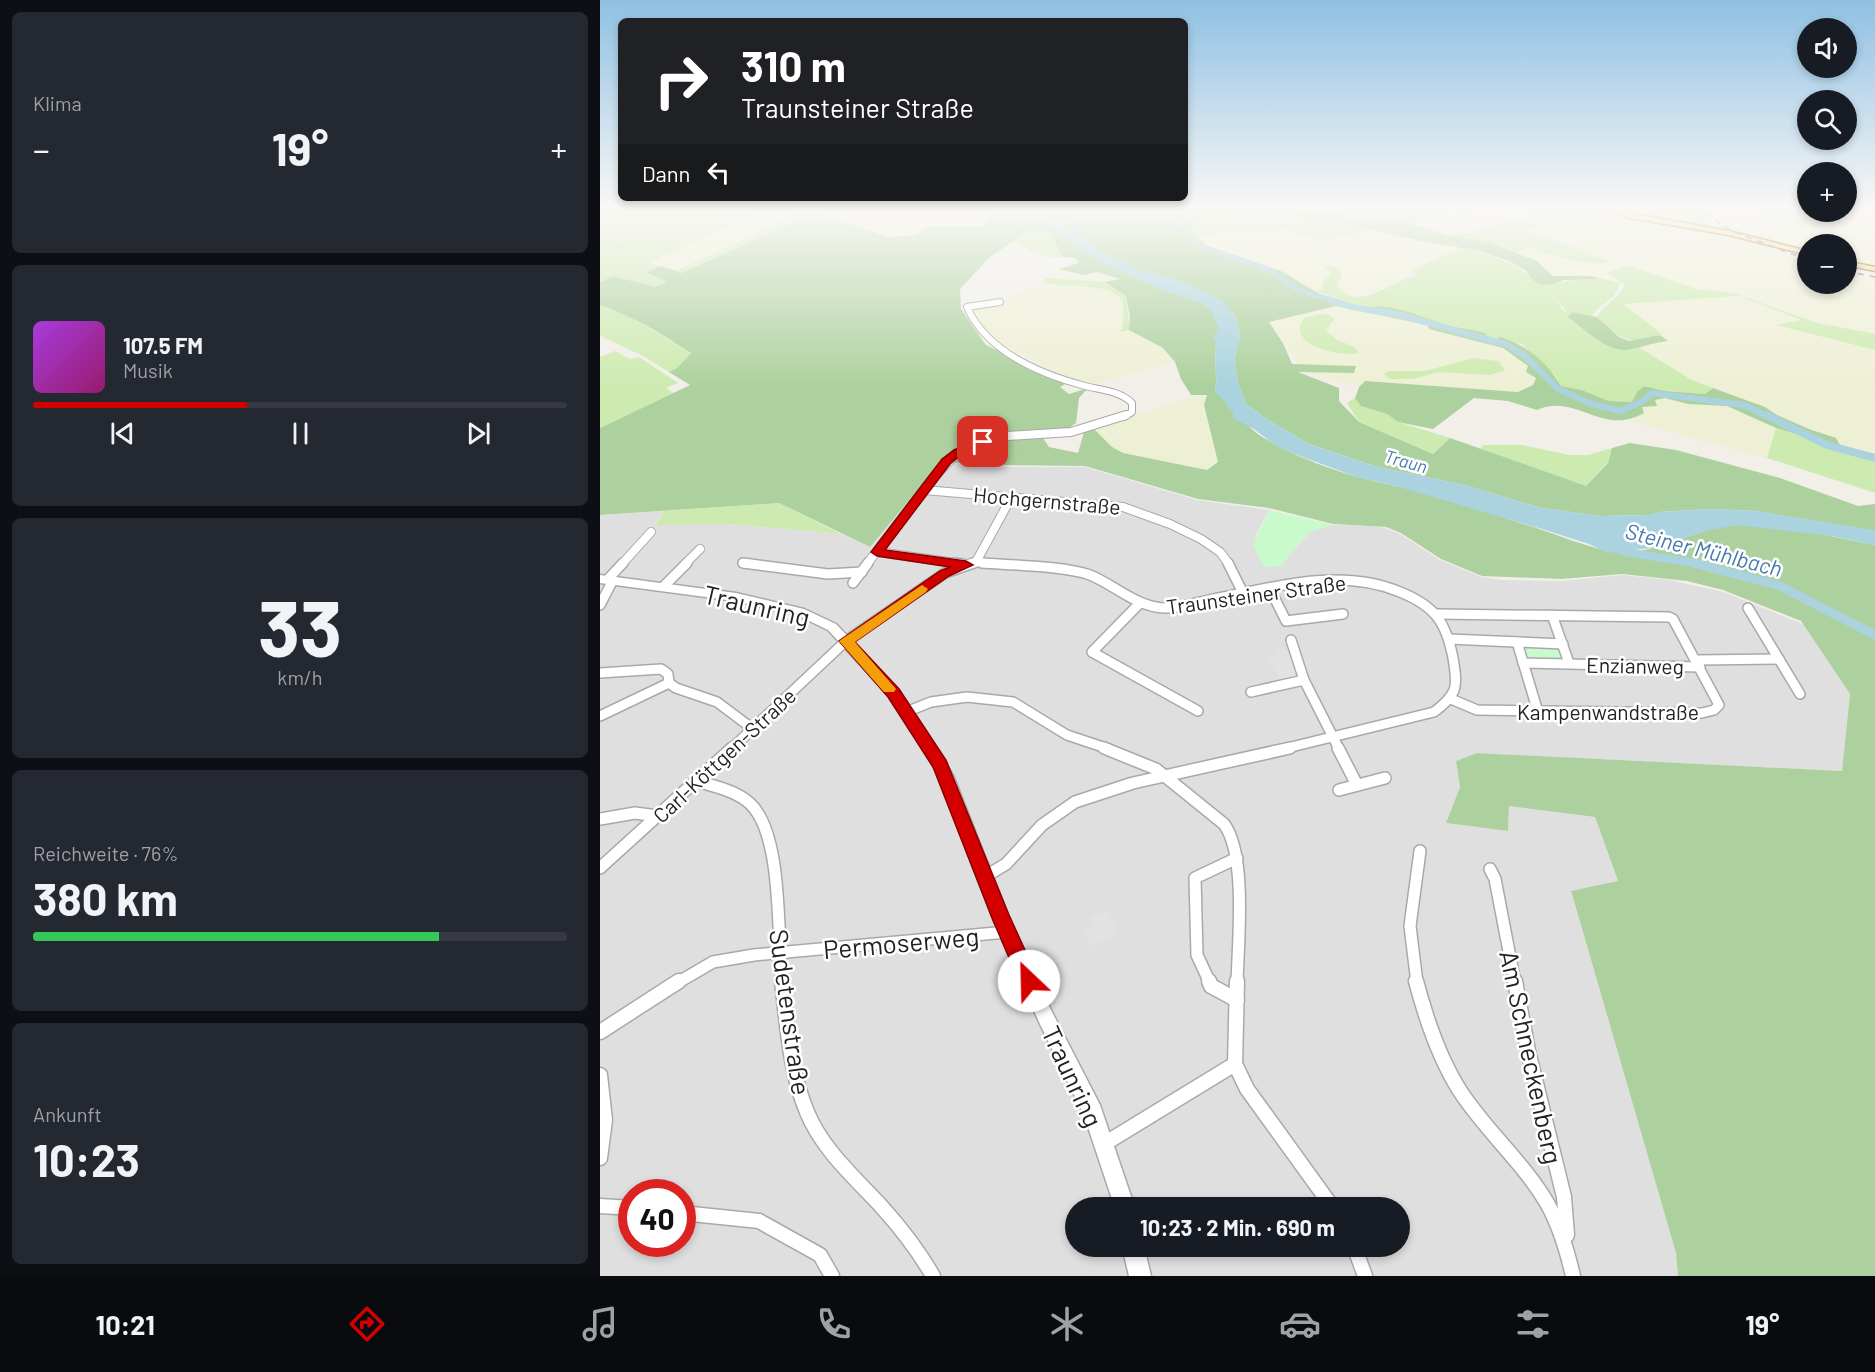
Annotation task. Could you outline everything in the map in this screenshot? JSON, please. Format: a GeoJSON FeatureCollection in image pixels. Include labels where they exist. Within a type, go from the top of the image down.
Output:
{"type":"FeatureCollection","features":[{"type":"Feature","properties":{"kind":"street"},"geometry":{"type":"LineString","coordinates":[[853,582],[946,462],[958,452],[972,445],[1008,436],[1071,432],[1124,417],[1132,412],[1132,403],[1126,397],[1058,377],[989,342],[970,316],[967,307],[1000,302]]}},
{"type":"Feature","properties":{"kind":"street","name":"Hochgernstraße"},"geometry":{"type":"LineString","coordinates":[[924,490],[1113,505],[1137,510],[1213,545],[1224,557],[1243,593]]}},
{"type":"Feature","properties":{"kind":"street"},"geometry":{"type":"LineString","coordinates":[[877,552],[971,564],[1012,496]]}},
{"type":"Feature","properties":{"kind":"street"},"geometry":{"type":"LineString","coordinates":[[600,605],[609,584],[607,579],[651,532]]}},
{"type":"Feature","properties":{"kind":"street"},"geometry":{"type":"LineString","coordinates":[[664,586],[700,549]]}},
{"type":"Feature","properties":{"kind":"street"},"geometry":{"type":"LineString","coordinates":[[742,563],[828,574],[862,572]]}},
{"type":"Feature","properties":{"kind":"street","name":"Traunsteiner Straße"},"geometry":{"type":"LineString","coordinates":[[846,641],[945,573],[971,564],[1023,566],[1090,575],[1140,603],[1168,608],[1243,593],[1339,578],[1380,583],[1418,599],[1437,614],[1449,639],[1457,682],[1451,699]]}},
{"type":"Feature","properties":{"kind":"street","name":"Traunring"},"geometry":{"type":"LineString","coordinates":[[607,579],[736,597],[800,612],[826,622],[894,693],[945,775],[1007,932],[1045,1016],[1093,1112],[1121,1197]]}},
{"type":"Feature","properties":{"kind":"street"},"geometry":{"type":"LineString","coordinates":[[1270,589],[1286,621],[1343,614]]}},
{"type":"Feature","properties":{"kind":"street"},"geometry":{"type":"LineString","coordinates":[[1140,603],[1092,652],[1198,711]]}},
{"type":"Feature","properties":{"kind":"street"},"geometry":{"type":"LineString","coordinates":[[1748,608],[1800,694]]}},
{"type":"Feature","properties":{"kind":"street","name":"Kampenwandstraße"},"geometry":{"type":"LineString","coordinates":[[1437,614],[1669,617],[1673,619],[1719,705],[1714,710],[1702,712],[1538,712],[1477,710],[1451,699]]}},
{"type":"Feature","properties":{"kind":"street","name":"Enzianweg"},"geometry":{"type":"LineString","coordinates":[[1552,615],[1569,663]]}},
{"type":"Feature","properties":{"kind":"street","name":"Enzianweg"},"geometry":{"type":"LineString","coordinates":[[1449,639],[1563,644]]}},
{"type":"Feature","properties":{"kind":"street"},"geometry":{"type":"LineString","coordinates":[[1291,640],[1304,680],[1357,785]]}},
{"type":"Feature","properties":{"kind":"street","name":"Carl-Köttgen-Straße"},"geometry":{"type":"LineString","coordinates":[[600,868],[846,641]]}},
{"type":"Feature","properties":{"kind":"street"},"geometry":{"type":"LineString","coordinates":[[1517,642],[1538,712]]}},
{"type":"Feature","properties":{"kind":"street","name":"Enzianweg"},"geometry":{"type":"LineString","coordinates":[[1523,663],[1698,663],[1779,659]]}},
{"type":"Feature","properties":{"kind":"street"},"geometry":{"type":"LineString","coordinates":[[600,673],[661,669],[668,674],[669,683],[676,688],[717,702],[753,729]]}},
{"type":"Feature","properties":{"kind":"street"},"geometry":{"type":"LineString","coordinates":[[1251,692],[1304,680]]}},
{"type":"Feature","properties":{"kind":"street"},"geometry":{"type":"LineString","coordinates":[[600,716],[669,683]]}},
{"type":"Feature","properties":{"kind":"street"},"geometry":{"type":"LineString","coordinates":[[906,712],[931,702],[967,697],[1013,702],[1067,735],[1128,756],[1165,776],[1224,825],[1234,842],[1237,858],[1240,933],[1235,1064],[1247,1089],[1325,1197]]}},
{"type":"Feature","properties":{"kind":"street"},"geometry":{"type":"LineString","coordinates":[[986,876],[1006,864],[1036,829],[1075,802],[1165,776],[1334,738],[1434,712],[1451,699]]}},
{"type":"Feature","properties":{"kind":"street"},"geometry":{"type":"LineString","coordinates":[[1339,790],[1385,778]]}},
{"type":"Feature","properties":{"kind":"street","name":"Sudetenstraße"},"geometry":{"type":"LineString","coordinates":[[696,781],[744,799],[754,807],[763,823],[775,865],[779,954],[799,1091],[808,1114],[829,1148],[895,1219],[933,1276]]}},
{"type":"Feature","properties":{"kind":"street"},"geometry":{"type":"LineString","coordinates":[[600,819],[633,812],[645,812],[657,816]]}},
{"type":"Feature","properties":{"kind":"street"},"geometry":{"type":"LineString","coordinates":[[1420,850],[1411,900],[1410,937],[1416,980],[1430,1028],[1457,1087],[1471,1107],[1530,1176],[1556,1218],[1568,1247],[1573,1276]]}},
{"type":"Feature","properties":{"kind":"street"},"geometry":{"type":"LineString","coordinates":[[1237,858],[1195,878],[1197,955],[1210,986],[1237,1000]]}},
{"type":"Feature","properties":{"kind":"street","name":"Am Schneckenberg"},"geometry":{"type":"LineString","coordinates":[[1491,869],[1495,879],[1527,1051],[1564,1197],[1568,1247]]}},
{"type":"Feature","properties":{"kind":"street","name":"Permoserweg"},"geometry":{"type":"LineString","coordinates":[[600,1032],[698,969],[733,958],[1007,932]]}},
{"type":"Feature","properties":{"kind":"street"},"geometry":{"type":"LineString","coordinates":[[1104,1144],[1235,1064]]}},
{"type":"Feature","properties":{"kind":"street"},"geometry":{"type":"LineString","coordinates":[[600,1075],[605,1120],[600,1158]]}},
{"type":"Feature","properties":{"kind":"street"},"geometry":{"type":"LineString","coordinates":[[600,1206],[618,1207]]}},
{"type":"Feature","properties":{"kind":"street"},"geometry":{"type":"LineString","coordinates":[[696,1214],[759,1221],[820,1255],[832,1276]]}},
{"type":"Feature","properties":{"kind":"street"},"geometry":{"type":"LineString","coordinates":[[1136,1257],[1140,1276]]}},
{"type":"Feature","properties":{"kind":"street"},"geometry":{"type":"LineString","coordinates":[[1358,1257],[1365,1276]]}},
{"type":"Feature","properties":{"kind":"shaded area"},"geometry":{"type":"Polygon","coordinates":[[[941,462],[1000,467],[1085,467],[1197,500],[1269,510],[1255,537],[1280,566],[1311,531],[1333,525],[1371,526],[1400,534],[1440,560],[1482,577],[1501,580],[1562,581],[1623,575],[1669,580],[1723,592],[1803,624],[1850,694],[1842,771],[1477,753],[1456,761],[1460,787],[1446,823],[1508,831],[1509,806],[1595,817],[1618,882],[1571,892],[1676,1253],[1678,1276],[600,1276],[600,515],[664,511],[655,524],[729,524],[841,534],[870,547],[941,462]]]}},
{"type":"Feature","properties":{"kind":"shaded area"},"geometry":{"type":"Polygon","coordinates":[[[1287,649],[1300,678],[1280,683],[1269,657],[1278,655],[1277,652],[1287,649]]]}},
{"type":"Feature","properties":{"kind":"shaded area"},"geometry":{"type":"Polygon","coordinates":[[[1107,910],[1118,932],[1091,947],[1083,930],[1094,924],[1091,918],[1107,910]]]}},
{"type":"Feature","properties":{"kind":"green space"},"geometry":{"type":"Polygon","coordinates":[[[600,267],[660,267],[646,272],[668,282],[655,287],[613,276],[600,282],[600,267]]]}},
{"type":"Feature","properties":{"kind":"green space"},"geometry":{"type":"Polygon","coordinates":[[[660,267],[685,267],[676,271],[660,267]]]}},
{"type":"Feature","properties":{"kind":"green space"},"geometry":{"type":"Polygon","coordinates":[[[663,267],[682,273],[696,267],[981,267],[960,289],[961,309],[986,345],[1067,383],[1060,387],[1069,394],[1088,388],[1079,398],[1076,423],[1069,428],[1041,435],[1049,447],[1078,453],[1084,432],[1093,428],[1112,447],[1123,453],[1207,470],[1218,462],[1204,405],[1207,395],[1191,395],[1181,379],[1175,362],[1163,348],[1129,330],[1130,317],[1126,296],[1105,282],[1120,279],[1097,272],[1084,275],[1059,269],[1067,267],[1110,267],[1161,289],[1202,303],[1212,311],[1219,327],[1216,341],[1215,392],[1264,438],[1328,468],[1445,498],[1588,546],[1612,551],[1637,551],[1707,530],[1736,525],[1788,528],[1875,545],[1875,1276],[1678,1276],[1676,1253],[1571,891],[1618,881],[1595,817],[1509,806],[1508,831],[1446,823],[1460,787],[1456,761],[1477,753],[1842,771],[1850,694],[1801,621],[1723,590],[1687,581],[1622,574],[1561,579],[1482,576],[1441,559],[1401,533],[1386,527],[1333,524],[1269,508],[1198,499],[1085,466],[941,462],[870,547],[779,503],[600,515],[600,428],[690,385],[669,372],[677,368],[691,353],[658,332],[600,305],[600,282],[613,276],[655,287],[667,282],[646,272],[663,267]]]}},
{"type":"Feature","properties":{"kind":"green space"},"geometry":{"type":"Polygon","coordinates":[[[685,267],[696,267],[682,273],[676,271],[685,267]]]}},
{"type":"Feature","properties":{"kind":"green space"},"geometry":{"type":"Polygon","coordinates":[[[1131,267],[1268,267],[1281,271],[1318,293],[1366,308],[1383,307],[1401,310],[1447,325],[1486,333],[1487,337],[1497,339],[1501,337],[1520,345],[1536,356],[1550,369],[1561,386],[1582,390],[1609,401],[1632,402],[1637,392],[1644,386],[1665,391],[1705,394],[1713,388],[1765,407],[1809,429],[1836,438],[1840,445],[1875,455],[1875,460],[1832,450],[1812,439],[1776,428],[1727,406],[1688,404],[1665,398],[1655,400],[1657,406],[1642,407],[1644,413],[1629,419],[1602,418],[1564,406],[1551,406],[1537,410],[1508,401],[1474,398],[1433,429],[1398,422],[1387,414],[1361,406],[1355,398],[1359,387],[1365,381],[1518,392],[1533,385],[1536,378],[1526,372],[1528,366],[1503,348],[1429,329],[1427,325],[1336,306],[1269,322],[1283,343],[1292,364],[1356,366],[1354,373],[1298,372],[1339,388],[1339,401],[1359,422],[1433,454],[1450,438],[1586,486],[1608,463],[1612,448],[1630,443],[1676,450],[1780,478],[1858,506],[1875,504],[1875,531],[1755,511],[1713,509],[1659,512],[1651,515],[1601,516],[1541,508],[1464,485],[1374,466],[1309,444],[1246,404],[1238,384],[1234,359],[1240,336],[1236,317],[1221,300],[1184,283],[1131,267]]]}},
{"type":"Feature","properties":{"kind":"green space"},"geometry":{"type":"Polygon","coordinates":[[[1268,267],[1420,267],[1410,271],[1406,275],[1409,277],[1376,292],[1363,290],[1348,296],[1342,293],[1337,283],[1342,275],[1325,269],[1331,274],[1324,289],[1316,291],[1281,271],[1268,267]]]}},
{"type":"Feature","properties":{"kind":"green space"},"geometry":{"type":"Polygon","coordinates":[[[1324,267],[1335,267],[1342,276],[1337,284],[1345,293],[1353,297],[1374,293],[1416,275],[1413,271],[1420,267],[1515,267],[1543,287],[1541,285],[1596,278],[1592,276],[1620,283],[1615,294],[1592,316],[1572,312],[1631,349],[1637,346],[1690,379],[1713,388],[1705,394],[1665,391],[1645,386],[1637,392],[1633,402],[1609,401],[1582,390],[1561,386],[1555,375],[1522,344],[1487,337],[1486,333],[1441,323],[1401,310],[1383,307],[1366,308],[1316,291],[1323,289],[1322,283],[1331,274],[1324,267]],[[1547,291],[1565,313],[1564,308],[1547,291]]]}},
{"type":"Feature","properties":{"kind":"green space"},"geometry":{"type":"Polygon","coordinates":[[[1519,267],[1543,267],[1553,276],[1592,276],[1598,279],[1563,280],[1555,284],[1541,285],[1533,280],[1519,267]]]}},
{"type":"Feature","properties":{"kind":"green space"},"geometry":{"type":"Polygon","coordinates":[[[1543,267],[1624,267],[1614,271],[1613,275],[1600,278],[1553,276],[1543,267]]]}},
{"type":"Feature","properties":{"kind":"green space"},"geometry":{"type":"Polygon","coordinates":[[[1624,267],[1632,267],[1696,289],[1733,293],[1818,323],[1875,334],[1875,350],[1776,325],[1801,320],[1739,296],[1623,304],[1662,334],[1642,340],[1626,339],[1612,331],[1597,317],[1624,285],[1607,273],[1624,267]]]}},
{"type":"Feature","properties":{"kind":"green space"},"geometry":{"type":"Polygon","coordinates":[[[1632,267],[1797,267],[1797,294],[1857,294],[1857,276],[1875,279],[1875,334],[1818,323],[1733,293],[1696,289],[1632,267]]]}},
{"type":"Feature","properties":{"kind":"green space"},"geometry":{"type":"Polygon","coordinates":[[[1059,269],[1076,271],[1084,275],[1097,272],[1122,280],[1070,281],[1047,278],[1059,269]]]}},
{"type":"Feature","properties":{"kind":"green space"},"geometry":{"type":"Polygon","coordinates":[[[1047,278],[1105,282],[1126,296],[1130,330],[1118,332],[1122,329],[1123,307],[1122,301],[1116,294],[1096,288],[1041,282],[1047,278]]]}},
{"type":"Feature","properties":{"kind":"green space"},"geometry":{"type":"Polygon","coordinates":[[[1041,282],[1052,287],[1099,287],[1114,294],[1121,300],[1123,307],[1120,331],[1130,330],[1163,348],[1175,362],[1088,385],[1065,377],[993,340],[971,310],[995,304],[999,307],[998,304],[1041,282]]]}},
{"type":"Feature","properties":{"kind":"green space"},"geometry":{"type":"Polygon","coordinates":[[[1739,296],[1802,320],[1778,325],[1875,350],[1875,401],[1871,399],[1875,402],[1875,455],[1840,445],[1828,435],[1777,415],[1765,407],[1690,379],[1637,346],[1667,340],[1622,304],[1739,296]]]}},
{"type":"Feature","properties":{"kind":"green space"},"geometry":{"type":"Polygon","coordinates":[[[600,305],[625,314],[691,353],[677,368],[669,372],[645,357],[600,336],[600,305]]]}},
{"type":"Feature","properties":{"kind":"green space"},"geometry":{"type":"Polygon","coordinates":[[[1336,306],[1394,317],[1503,348],[1529,366],[1536,378],[1533,385],[1518,392],[1365,381],[1359,387],[1306,372],[1354,373],[1356,366],[1298,364],[1271,321],[1336,306]],[[1301,323],[1301,331],[1312,345],[1349,355],[1355,346],[1337,340],[1326,331],[1301,323]],[[1473,358],[1425,371],[1412,378],[1438,372],[1490,375],[1482,358],[1473,358]]]}},
{"type":"Feature","properties":{"kind":"green space"},"geometry":{"type":"Polygon","coordinates":[[[1572,312],[1597,317],[1619,337],[1629,341],[1660,335],[1668,341],[1626,350],[1611,347],[1568,317],[1572,312]]]}},
{"type":"Feature","properties":{"kind":"green space"},"geometry":{"type":"Polygon","coordinates":[[[1321,314],[1330,315],[1334,319],[1326,331],[1337,340],[1355,347],[1359,353],[1340,353],[1318,348],[1302,336],[1300,328],[1304,318],[1321,314]]]}},
{"type":"Feature","properties":{"kind":"green space"},"geometry":{"type":"Polygon","coordinates":[[[615,351],[630,359],[639,357],[678,383],[666,388],[673,393],[600,428],[600,357],[615,351]]]}},
{"type":"Feature","properties":{"kind":"green space"},"geometry":{"type":"Polygon","coordinates":[[[1473,358],[1498,361],[1505,370],[1490,375],[1438,372],[1414,379],[1389,379],[1384,374],[1389,371],[1425,371],[1473,358]]]}},
{"type":"Feature","properties":{"kind":"green space"},"geometry":{"type":"Polygon","coordinates":[[[1204,393],[1207,394],[1204,405],[1218,462],[1208,470],[1124,453],[1111,447],[1094,429],[1204,393]]]}},
{"type":"Feature","properties":{"kind":"green space"},"geometry":{"type":"Polygon","coordinates":[[[1355,398],[1362,406],[1387,414],[1398,422],[1450,438],[1433,454],[1359,422],[1347,403],[1355,398]]]}},
{"type":"Feature","properties":{"kind":"green space"},"geometry":{"type":"Polygon","coordinates":[[[1665,398],[1688,404],[1727,406],[1776,428],[1767,458],[1631,421],[1644,413],[1642,407],[1657,405],[1655,400],[1665,398]]]}},
{"type":"Feature","properties":{"kind":"green space"},"geometry":{"type":"Polygon","coordinates":[[[1776,428],[1812,439],[1832,450],[1875,460],[1875,493],[1767,458],[1776,428]]]}},
{"type":"Feature","properties":{"kind":"green space"},"geometry":{"type":"Polygon","coordinates":[[[1483,445],[1521,445],[1570,455],[1588,455],[1612,448],[1608,462],[1586,486],[1480,450],[1483,445]]]}},
{"type":"Feature","properties":{"kind":"green space"},"geometry":{"type":"Polygon","coordinates":[[[779,503],[841,534],[729,524],[655,525],[664,511],[779,503]]]}},
{"type":"Feature","properties":{"kind":"green space"},"geometry":{"type":"Polygon","coordinates":[[[1269,510],[1333,525],[1311,531],[1280,566],[1264,567],[1253,545],[1269,510]]]}},
{"type":"Feature","properties":{"kind":"green space"},"geometry":{"type":"Polygon","coordinates":[[[1517,642],[1561,647],[1565,660],[1524,659],[1517,642]]]}},
{"type":"Feature","properties":{"kind":"water"},"geometry":{"type":"Polygon","coordinates":[[[1110,267],[1131,267],[1185,283],[1221,300],[1236,317],[1240,336],[1234,359],[1238,384],[1246,404],[1309,444],[1374,466],[1464,485],[1541,508],[1601,516],[1651,515],[1659,512],[1713,509],[1755,511],[1875,530],[1875,545],[1831,536],[1737,525],[1705,531],[1660,547],[1608,553],[1589,544],[1542,529],[1396,486],[1357,477],[1275,445],[1254,429],[1233,418],[1233,411],[1215,392],[1216,341],[1213,338],[1219,327],[1212,311],[1202,303],[1161,289],[1110,267]]]}},
{"type":"Feature","properties":{"kind":"waterway"},"geometry":{"type":"LineString","coordinates":[[1259,267],[1271,271],[1298,290],[1330,300]]}},
{"type":"Feature","properties":{"kind":"waterway"},"geometry":{"type":"LineString","coordinates":[[1326,299],[1352,307],[1400,315],[1507,345],[1525,356],[1558,389],[1592,404],[1621,411],[1643,401],[1652,393],[1744,405],[1769,417]]}},
{"type":"Feature","properties":{"kind":"waterway"},"geometry":{"type":"LineString","coordinates":[[1766,415],[1827,445],[1875,458]]}},
{"type":"Feature","properties":{"kind":"waterway","name":"Steiner Mühlbach"},"geometry":{"type":"LineString","coordinates":[[1614,547],[1624,552],[1702,564]]}},
{"type":"Feature","properties":{"kind":"waterway","name":"Steiner Mühlbach"},"geometry":{"type":"LineString","coordinates":[[1693,563],[1778,585],[1875,635]]}},
{"type":"Feature","properties":{"kind":"railway"},"geometry":{"type":"LineString","coordinates":[[1857,273],[1875,277]]}},
{"type":"Feature","properties":{"kind":"slow traffic"},"geometry":{"type":"LineString","coordinates":[[889,689],[846,641],[922,589]]}},
{"type":"Feature","properties":{"kind":"route"},"geometry":{"type":"LineString","coordinates":[[983,442],[958,452],[946,462],[877,552],[926,557],[966,565],[945,573],[846,641],[894,693],[940,765],[1001,918],[1029,981]]}},
{"type":"Feature","properties":{"kind":"water label","name":"Traun"},"geometry":{"type":"Point","coordinates":[1406,461]}}]}
